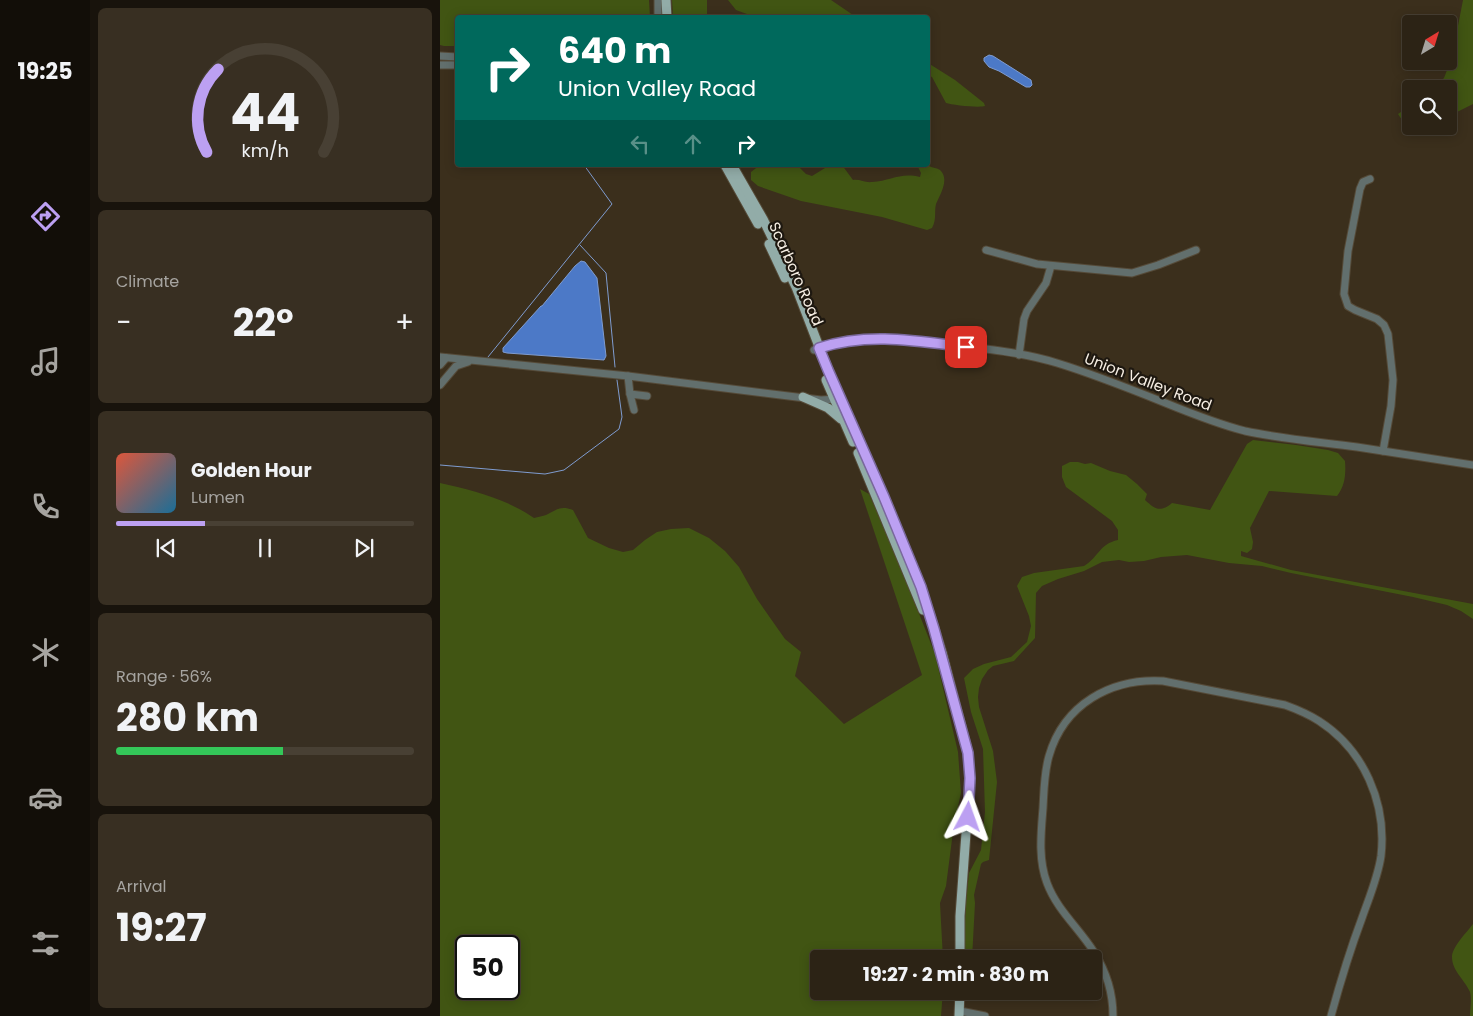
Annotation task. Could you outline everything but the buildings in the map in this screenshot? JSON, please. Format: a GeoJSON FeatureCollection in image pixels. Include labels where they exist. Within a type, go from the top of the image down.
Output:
{"type":"FeatureCollection","features":[{"type":"Feature","properties":{"kind":"main road"},"geometry":{"type":"LineString","coordinates":[[660,0],[662,15]]}},
{"type":"Feature","properties":{"kind":"main road"},"geometry":{"type":"LineString","coordinates":[[666,0],[667,15]]}},
{"type":"Feature","properties":{"kind":"main road","name":"Scarboro Road"},"geometry":{"type":"LineString","coordinates":[[726,167],[772,251],[817,349],[837,399],[884,497],[921,587],[942,653],[968,753],[970,778],[960,916],[960,950]]}},
{"type":"Feature","properties":{"kind":"main road","name":"Scarboro Road"},"geometry":{"type":"LineString","coordinates":[[733,167],[781,254],[796,287],[817,349]]}},
{"type":"Feature","properties":{"kind":"main road"},"geometry":{"type":"LineString","coordinates":[[803,397],[828,408],[843,420]]}},
{"type":"Feature","properties":{"kind":"main road","name":"Scarboro Road"},"geometry":{"type":"LineString","coordinates":[[837,399],[843,420],[898,550],[947,676]]}},
{"type":"Feature","properties":{"kind":"main road"},"geometry":{"type":"LineString","coordinates":[[960,1000],[960,1014]]}},
{"type":"Feature","properties":{"kind":"street"},"geometry":{"type":"LineString","coordinates":[[658,15],[660,0]]}},
{"type":"Feature","properties":{"kind":"street"},"geometry":{"type":"LineString","coordinates":[[440,56],[455,57]]}},
{"type":"Feature","properties":{"kind":"street"},"geometry":{"type":"LineString","coordinates":[[440,65],[455,65]]}},
{"type":"Feature","properties":{"kind":"street"},"geometry":{"type":"LineString","coordinates":[[1370,179],[1363,182],[1360,189],[1348,251],[1344,294],[1348,306],[1377,319],[1384,325],[1388,334],[1394,380],[1383,451]]}},
{"type":"Feature","properties":{"kind":"street"},"geometry":{"type":"LineString","coordinates":[[986,250],[1037,264],[1132,273],[1196,250]]}},
{"type":"Feature","properties":{"kind":"street"},"geometry":{"type":"LineString","coordinates":[[1018,355],[1024,319],[1027,311],[1046,283],[1051,266]]}},
{"type":"Feature","properties":{"kind":"street","name":"Union Valley Road"},"geometry":{"type":"LineString","coordinates":[[817,349],[863,338],[879,338],[918,341],[1018,355],[1054,362],[1084,372],[1245,431],[1473,466]]}},
{"type":"Feature","properties":{"kind":"street"},"geometry":{"type":"LineString","coordinates":[[440,365],[443,357],[628,376],[821,400],[837,399]]}},
{"type":"Feature","properties":{"kind":"street"},"geometry":{"type":"LineString","coordinates":[[440,385],[456,366],[471,361]]}},
{"type":"Feature","properties":{"kind":"street"},"geometry":{"type":"LineString","coordinates":[[628,376],[634,410]]}},
{"type":"Feature","properties":{"kind":"street"},"geometry":{"type":"LineString","coordinates":[[630,394],[647,396]]}},
{"type":"Feature","properties":{"kind":"street"},"geometry":{"type":"LineString","coordinates":[[1113,1016],[1113,1004],[1109,986],[1094,951],[1058,905],[1047,883],[1041,863],[1040,844],[1046,769],[1054,740],[1068,720],[1085,703],[1102,692],[1122,684],[1163,681],[1284,705],[1302,712],[1319,721],[1350,747],[1367,773],[1380,809],[1382,832],[1380,856],[1377,874],[1341,977],[1331,1016]]}},
{"type":"Feature","properties":{"kind":"street"},"geometry":{"type":"LineString","coordinates":[[960,1014],[985,1016]]}},
{"type":"Feature","properties":{"kind":"green space"},"geometry":{"type":"Polygon","coordinates":[[[440,0],[649,0],[650,15],[455,15],[455,46],[440,45],[440,0]]]}},
{"type":"Feature","properties":{"kind":"green space"},"geometry":{"type":"Polygon","coordinates":[[[672,0],[707,0],[708,15],[673,15],[672,0]]]}},
{"type":"Feature","properties":{"kind":"green space"},"geometry":{"type":"Polygon","coordinates":[[[728,0],[831,0],[853,15],[750,15],[736,10],[728,0]]]}},
{"type":"Feature","properties":{"kind":"green space"},"geometry":{"type":"Polygon","coordinates":[[[1463,0],[1473,0],[1473,104],[1457,112],[1457,80],[1442,80],[1447,70],[1458,70],[1458,26],[1463,0]]]}},
{"type":"Feature","properties":{"kind":"green space"},"geometry":{"type":"Polygon","coordinates":[[[930,64],[955,80],[984,103],[985,106],[977,107],[946,103],[930,76],[930,64]]]}},
{"type":"Feature","properties":{"kind":"green space"},"geometry":{"type":"Polygon","coordinates":[[[1402,111],[1402,120],[1398,114],[1402,111]]]}},
{"type":"Feature","properties":{"kind":"green space"},"geometry":{"type":"Polygon","coordinates":[[[930,166],[940,170],[944,178],[942,192],[936,204],[934,225],[927,230],[882,217],[801,201],[758,186],[751,180],[751,172],[757,167],[799,167],[806,174],[812,176],[825,167],[843,167],[853,180],[869,182],[901,176],[920,177],[921,173],[918,167],[930,166]]]}},
{"type":"Feature","properties":{"kind":"green space"},"geometry":{"type":"Polygon","coordinates":[[[1253,440],[1296,445],[1338,453],[1345,461],[1345,475],[1342,488],[1337,496],[1269,491],[1250,528],[1253,542],[1252,549],[1247,553],[1241,551],[1241,556],[1291,570],[1473,604],[1473,619],[1447,605],[1413,597],[1262,566],[1229,563],[1187,555],[1161,557],[1144,561],[1129,562],[1119,560],[1102,562],[1084,571],[1042,586],[1036,593],[1035,638],[1014,661],[993,666],[988,670],[979,688],[979,707],[993,751],[997,782],[989,860],[981,864],[974,895],[972,950],[963,950],[969,873],[981,850],[985,812],[983,749],[971,712],[964,678],[973,669],[984,664],[1011,657],[1027,642],[1031,626],[1017,586],[1022,577],[1034,573],[1084,566],[1107,544],[1118,540],[1118,530],[1112,521],[1066,487],[1062,477],[1062,466],[1070,462],[1091,463],[1126,475],[1147,494],[1145,500],[1158,509],[1172,503],[1210,510],[1247,444],[1253,440]]]}},
{"type":"Feature","properties":{"kind":"green space"},"geometry":{"type":"Polygon","coordinates":[[[440,483],[501,500],[534,518],[562,508],[573,510],[588,538],[623,552],[633,550],[657,532],[671,529],[689,528],[709,538],[725,551],[739,567],[757,599],[785,639],[801,652],[795,676],[844,724],[922,675],[860,489],[869,494],[896,555],[935,654],[958,752],[961,793],[954,824],[946,886],[940,903],[943,950],[810,950],[810,1000],[942,1000],[941,1016],[440,1016],[440,483]]]}},
{"type":"Feature","properties":{"kind":"green space"},"geometry":{"type":"Polygon","coordinates":[[[1473,924],[1473,1016],[1470,1016],[1470,992],[1456,971],[1452,957],[1457,944],[1473,924]]]}},
{"type":"Feature","properties":{"kind":"water"},"geometry":{"type":"Polygon","coordinates":[[[989,55],[1031,80],[1032,85],[1026,87],[989,67],[984,58],[989,55]]]}},
{"type":"Feature","properties":{"kind":"water"},"geometry":{"type":"Polygon","coordinates":[[[581,261],[585,262],[597,278],[606,356],[604,360],[503,352],[503,348],[581,261]]]}},
{"type":"Feature","properties":{"kind":"waterway"},"geometry":{"type":"LineString","coordinates":[[488,357],[612,204],[585,167]]}},
{"type":"Feature","properties":{"kind":"waterway"},"geometry":{"type":"LineString","coordinates":[[580,245],[606,273],[615,367]]}},
{"type":"Feature","properties":{"kind":"waterway"},"geometry":{"type":"LineString","coordinates":[[440,465],[545,474],[564,470],[619,429],[622,417],[617,380]]}},
{"type":"Feature","properties":{"kind":"route"},"geometry":{"type":"LineString","coordinates":[[966,347],[918,341],[863,338],[819,348],[921,587],[942,653],[968,753],[970,778],[968,817]]}}]}
